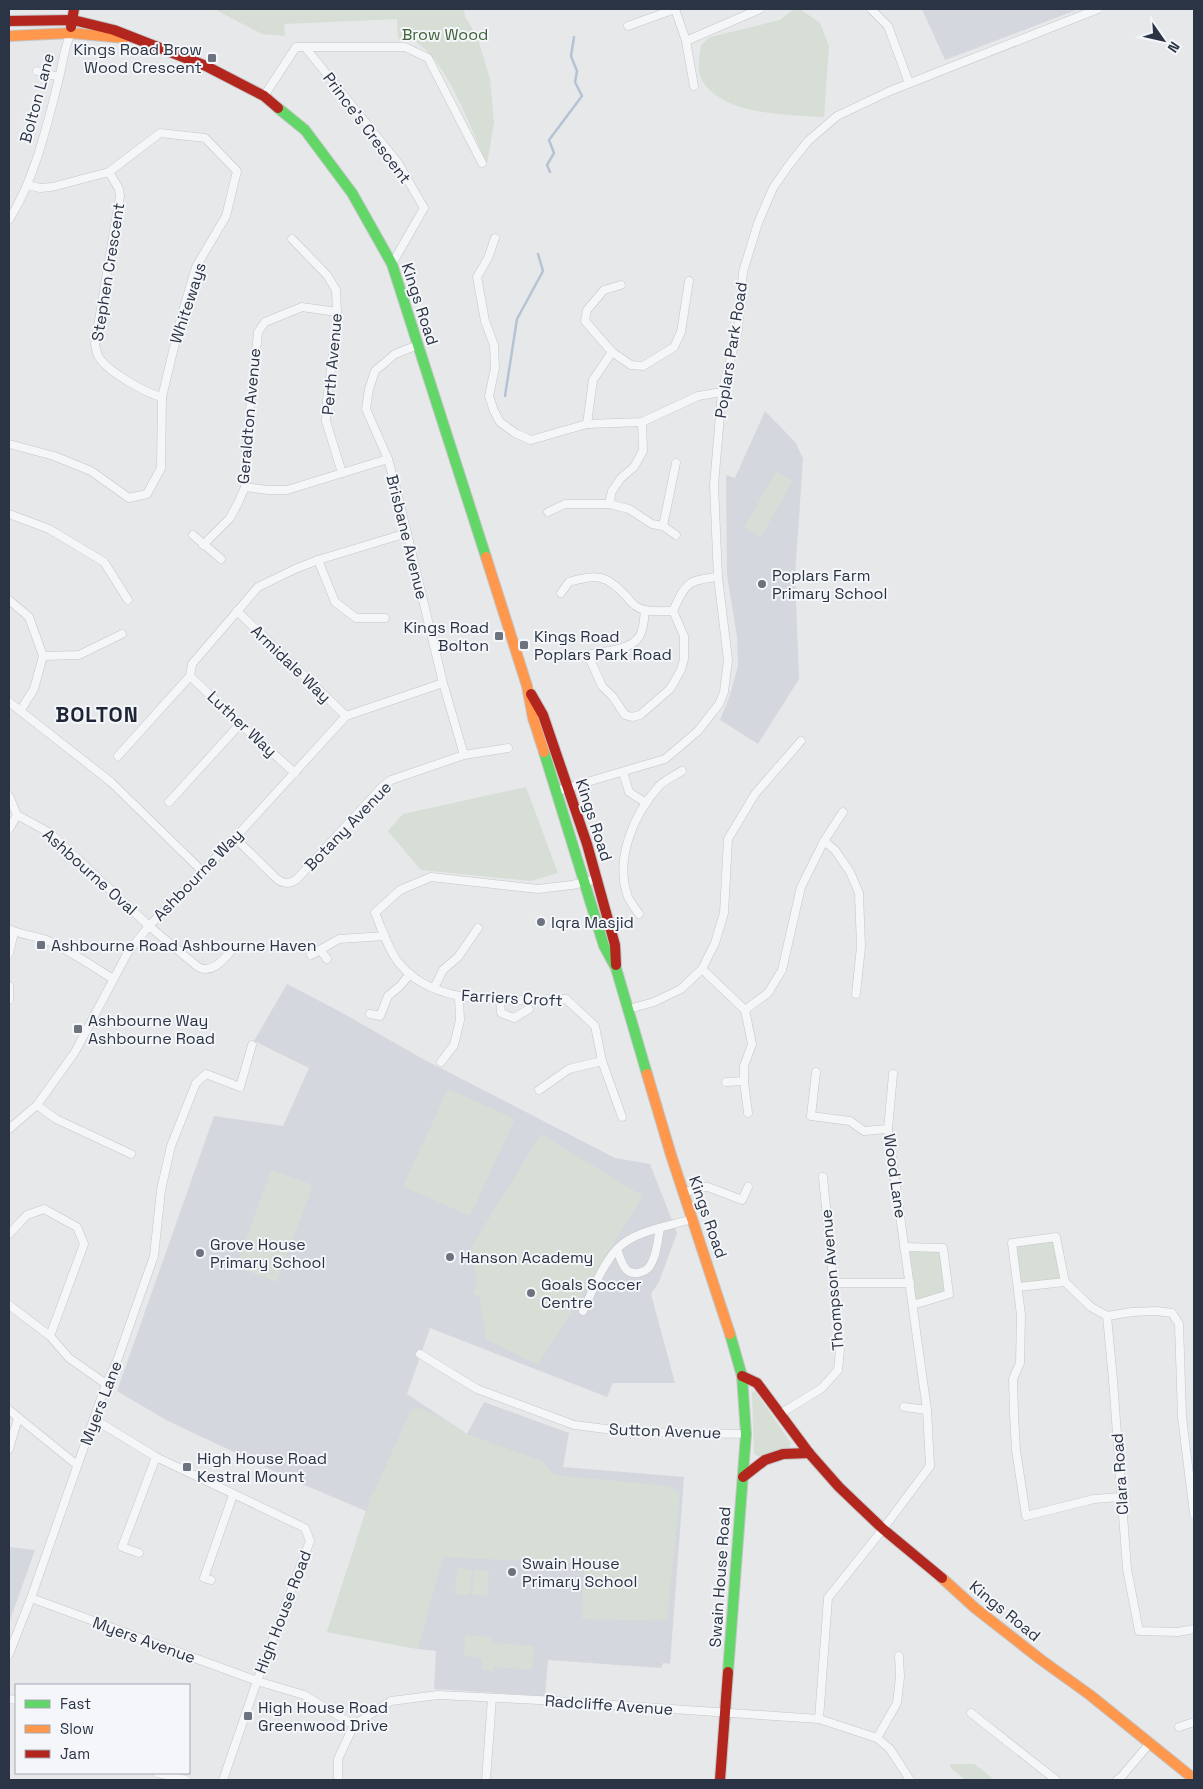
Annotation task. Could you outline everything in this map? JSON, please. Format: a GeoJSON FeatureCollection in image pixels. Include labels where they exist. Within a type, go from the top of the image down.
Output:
{"type":"FeatureCollection","features":[{"type":"Feature","properties":{"kind":"street","name":"Bolton Lane"},"geometry":{"type":"LineString","coordinates":[[9,220],[28,184],[59,77],[74,9]]}},
{"type":"Feature","properties":{"kind":"street"},"geometry":{"type":"LineString","coordinates":[[628,26],[675,9],[686,41],[694,86]]}},
{"type":"Feature","properties":{"kind":"street"},"geometry":{"type":"LineString","coordinates":[[686,41],[760,9]]}},
{"type":"Feature","properties":{"kind":"street"},"geometry":{"type":"LineString","coordinates":[[872,9],[888,26],[909,83]]}},
{"type":"Feature","properties":{"kind":"street","name":"Poplars Park Road"},"geometry":{"type":"LineString","coordinates":[[557,791],[665,758],[698,731],[719,704],[724,692],[728,660],[718,577],[714,485],[722,392],[738,330],[743,272],[758,223],[773,188],[808,142],[837,116],[909,83],[1098,9]]}},
{"type":"Feature","properties":{"kind":"street","name":"Kings Road"},"geometry":{"type":"LineString","coordinates":[[9,21],[72,20],[114,30],[206,66],[264,96],[305,130],[352,193],[392,264],[527,686],[533,718],[584,883],[604,946],[616,968],[661,1121],[724,1312],[742,1376],[757,1383],[809,1453],[839,1487],[883,1529],[975,1608],[1194,1780]]}},
{"type":"Feature","properties":{"kind":"street","name":"Kings Road"},"geometry":{"type":"LineString","coordinates":[[9,36],[70,33],[139,40]]}},
{"type":"Feature","properties":{"kind":"street"},"geometry":{"type":"LineString","coordinates":[[264,96],[296,47],[405,47],[428,58],[482,163]]}},
{"type":"Feature","properties":{"kind":"street","name":"Prince's Crescent"},"geometry":{"type":"LineString","coordinates":[[305,47],[398,163],[424,208],[392,264]]}},
{"type":"Feature","properties":{"kind":"street"},"geometry":{"type":"LineString","coordinates":[[37,70],[59,77]]}},
{"type":"Feature","properties":{"kind":"street","name":"Whiteways"},"geometry":{"type":"LineString","coordinates":[[9,444],[54,456],[91,471],[129,498],[147,494],[161,468],[162,397],[181,318],[196,267],[226,216],[237,170],[205,138],[160,133],[109,172],[52,187],[40,188],[28,184]]}},
{"type":"Feature","properties":{"kind":"street","name":"Stephen Crescent"},"geometry":{"type":"LineString","coordinates":[[109,172],[119,189],[120,196],[95,344],[98,357],[110,370],[153,395],[162,397]]}},
{"type":"Feature","properties":{"kind":"street"},"geometry":{"type":"LineString","coordinates":[[495,238],[488,258],[477,276],[485,321],[494,345],[495,368],[489,396],[500,422],[515,433],[532,440],[587,424],[642,422],[698,396],[722,392]]}},
{"type":"Feature","properties":{"kind":"street","name":"Perth Avenue"},"geometry":{"type":"LineString","coordinates":[[292,239],[326,275],[336,290],[337,312],[326,421],[342,473]]}},
{"type":"Feature","properties":{"kind":"street"},"geometry":{"type":"LineString","coordinates":[[621,285],[604,290],[586,310],[586,321],[612,352],[631,365],[643,366],[674,348],[682,332],[689,281]]}},
{"type":"Feature","properties":{"kind":"street","name":"Geraldton Avenue"},"geometry":{"type":"LineString","coordinates":[[203,545],[230,518],[245,487],[246,450],[258,332],[265,322],[302,306],[337,312]]}},
{"type":"Feature","properties":{"kind":"street","name":"Brisbane Avenue"},"geometry":{"type":"LineString","coordinates":[[418,345],[395,354],[374,371],[366,409],[388,459],[442,683],[464,755]]}},
{"type":"Feature","properties":{"kind":"street"},"geometry":{"type":"LineString","coordinates":[[587,424],[593,380],[612,352]]}},
{"type":"Feature","properties":{"kind":"street"},"geometry":{"type":"LineString","coordinates":[[610,504],[612,490],[621,478],[634,467],[643,451],[642,422]]}},
{"type":"Feature","properties":{"kind":"street"},"geometry":{"type":"LineString","coordinates":[[245,487],[287,490],[388,459]]}},
{"type":"Feature","properties":{"kind":"street"},"geometry":{"type":"LineString","coordinates":[[663,526],[676,463]]}},
{"type":"Feature","properties":{"kind":"street"},"geometry":{"type":"LineString","coordinates":[[548,512],[564,504],[610,504],[629,509],[652,524],[663,526],[676,535]]}},
{"type":"Feature","properties":{"kind":"street"},"geometry":{"type":"LineString","coordinates":[[9,514],[49,529],[104,562],[128,600]]}},
{"type":"Feature","properties":{"kind":"street"},"geometry":{"type":"LineString","coordinates":[[118,756],[190,676],[192,664],[258,587],[318,560],[407,533]]}},
{"type":"Feature","properties":{"kind":"street"},"geometry":{"type":"LineString","coordinates":[[193,535],[220,559]]}},
{"type":"Feature","properties":{"kind":"street"},"geometry":{"type":"LineString","coordinates":[[318,560],[335,602],[356,618],[385,618]]}},
{"type":"Feature","properties":{"kind":"street"},"geometry":{"type":"LineString","coordinates":[[645,610],[643,629],[635,642],[624,647],[588,655],[602,686],[613,697],[624,715],[632,717],[640,715],[670,689],[681,670],[684,659],[684,636],[673,611],[682,591],[698,579],[718,577]]}},
{"type":"Feature","properties":{"kind":"street"},"geometry":{"type":"LineString","coordinates":[[561,593],[565,581],[601,578],[616,585],[632,603],[645,610],[673,611]]}},
{"type":"Feature","properties":{"kind":"street"},"geometry":{"type":"LineString","coordinates":[[9,600],[29,616],[43,656],[34,689],[20,711]]}},
{"type":"Feature","properties":{"kind":"street","name":"Armidale Way"},"geometry":{"type":"LineString","coordinates":[[236,611],[346,716]]}},
{"type":"Feature","properties":{"kind":"street"},"geometry":{"type":"LineString","coordinates":[[43,656],[79,655],[122,634]]}},
{"type":"Feature","properties":{"kind":"street","name":"Luther Way"},"geometry":{"type":"LineString","coordinates":[[190,676],[295,773]]}},
{"type":"Feature","properties":{"kind":"street","name":"Ashbourne Way"},"geometry":{"type":"LineString","coordinates":[[9,1129],[37,1106],[75,1052],[128,952],[149,926],[235,838],[346,716],[442,683]]}},
{"type":"Feature","properties":{"kind":"street","name":"Kings Road"},"geometry":{"type":"LineString","coordinates":[[527,686],[543,715],[569,788],[615,945],[616,968]]}},
{"type":"Feature","properties":{"kind":"street"},"geometry":{"type":"LineString","coordinates":[[9,702],[112,782],[202,871]]}},
{"type":"Feature","properties":{"kind":"street"},"geometry":{"type":"LineString","coordinates":[[169,802],[240,724]]}},
{"type":"Feature","properties":{"kind":"street"},"geometry":{"type":"LineString","coordinates":[[629,1009],[654,1002],[681,989],[702,969],[715,943],[724,913],[728,838],[755,794],[801,741]]}},
{"type":"Feature","properties":{"kind":"street","name":"Botany Avenue"},"geometry":{"type":"LineString","coordinates":[[235,838],[277,879],[285,883],[292,882],[391,780],[464,755],[508,748]]}},
{"type":"Feature","properties":{"kind":"street"},"geometry":{"type":"LineString","coordinates":[[638,914],[628,897],[624,876],[625,848],[646,803],[660,784],[682,771]]}},
{"type":"Feature","properties":{"kind":"street"},"geometry":{"type":"LineString","coordinates":[[623,772],[629,792],[646,803]]}},
{"type":"Feature","properties":{"kind":"street"},"geometry":{"type":"LineString","coordinates":[[9,796],[18,815],[9,829]]}},
{"type":"Feature","properties":{"kind":"street"},"geometry":{"type":"LineString","coordinates":[[745,1010],[768,993],[782,970],[801,887],[824,841],[843,812]]}},
{"type":"Feature","properties":{"kind":"street","name":"Ashbourne Oval"},"geometry":{"type":"LineString","coordinates":[[18,815],[50,833],[149,926],[198,967],[203,970],[213,968],[234,948]]}},
{"type":"Feature","properties":{"kind":"street"},"geometry":{"type":"LineString","coordinates":[[824,841],[836,850],[850,872],[859,893],[861,947],[856,994]]}},
{"type":"Feature","properties":{"kind":"street","name":"Farriers Croft"},"geometry":{"type":"LineString","coordinates":[[584,883],[538,889],[431,877],[400,890],[375,913],[384,936],[397,960],[410,974],[434,988],[459,997],[500,999],[566,998],[595,1026],[602,1062],[622,1117]]}},
{"type":"Feature","properties":{"kind":"street"},"geometry":{"type":"LineString","coordinates":[[584,883],[597,879]]}},
{"type":"Feature","properties":{"kind":"street"},"geometry":{"type":"LineString","coordinates":[[434,988],[443,970],[458,957],[478,928]]}},
{"type":"Feature","properties":{"kind":"street"},"geometry":{"type":"LineString","coordinates":[[9,952],[12,930],[44,940],[68,951],[113,979]]}},
{"type":"Feature","properties":{"kind":"street"},"geometry":{"type":"LineString","coordinates":[[312,955],[340,939],[384,936]]}},
{"type":"Feature","properties":{"kind":"street"},"geometry":{"type":"LineString","coordinates":[[320,950],[327,959]]}},
{"type":"Feature","properties":{"kind":"street"},"geometry":{"type":"LineString","coordinates":[[702,969],[745,1010],[752,1044],[744,1066],[748,1113]]}},
{"type":"Feature","properties":{"kind":"street"},"geometry":{"type":"LineString","coordinates":[[370,1014],[380,1016],[388,996],[410,974]]}},
{"type":"Feature","properties":{"kind":"street"},"geometry":{"type":"LineString","coordinates":[[9,986],[9,1000]]}},
{"type":"Feature","properties":{"kind":"street"},"geometry":{"type":"LineString","coordinates":[[441,1062],[454,1045],[460,1020],[459,997]]}},
{"type":"Feature","properties":{"kind":"street"},"geometry":{"type":"LineString","coordinates":[[500,999],[501,1013],[514,1018],[528,1008]]}},
{"type":"Feature","properties":{"kind":"street","name":"Myers Lane"},"geometry":{"type":"LineString","coordinates":[[9,1654],[31,1598],[106,1384],[117,1361],[154,1256],[161,1190],[171,1146],[196,1083],[206,1074],[240,1087],[252,1045]]}},
{"type":"Feature","properties":{"kind":"street"},"geometry":{"type":"LineString","coordinates":[[539,1090],[569,1069],[602,1062]]}},
{"type":"Feature","properties":{"kind":"street"},"geometry":{"type":"LineString","coordinates":[[816,1072],[811,1116],[850,1121],[864,1131],[888,1129]]}},
{"type":"Feature","properties":{"kind":"street","name":"Wood Lane"},"geometry":{"type":"LineString","coordinates":[[818,1719],[828,1598],[930,1466],[927,1410],[888,1129],[893,1074]]}},
{"type":"Feature","properties":{"kind":"street"},"geometry":{"type":"LineString","coordinates":[[726,1082],[744,1081]]}},
{"type":"Feature","properties":{"kind":"street"},"geometry":{"type":"LineString","coordinates":[[37,1106],[56,1119],[131,1154]]}},
{"type":"Feature","properties":{"kind":"street","name":"Thompson Avenue"},"geometry":{"type":"LineString","coordinates":[[780,1414],[822,1388],[838,1370],[840,1350],[823,1177]]}},
{"type":"Feature","properties":{"kind":"street"},"geometry":{"type":"LineString","coordinates":[[684,1193],[708,1187],[742,1200],[748,1187]]}},
{"type":"Feature","properties":{"kind":"street"},"geometry":{"type":"LineString","coordinates":[[9,1234],[27,1215],[44,1209],[78,1228],[84,1244],[50,1336]]}},
{"type":"Feature","properties":{"kind":"street"},"geometry":{"type":"LineString","coordinates":[[583,1311],[598,1276],[617,1249],[627,1241],[660,1228],[692,1219]]}},
{"type":"Feature","properties":{"kind":"street"},"geometry":{"type":"LineString","coordinates":[[617,1249],[622,1264],[627,1271],[637,1274],[646,1271],[653,1262],[660,1228]]}},
{"type":"Feature","properties":{"kind":"street"},"geometry":{"type":"LineString","coordinates":[[1121,1497],[1094,1499],[1026,1516],[1016,1450],[1014,1414],[1013,1379],[1020,1363],[1021,1315],[1012,1243],[1056,1237],[1065,1282],[1091,1307],[1107,1316],[1132,1312],[1156,1311],[1172,1313],[1179,1324],[1182,1416],[1194,1514]]}},
{"type":"Feature","properties":{"kind":"street"},"geometry":{"type":"LineString","coordinates":[[904,1247],[942,1248],[944,1257],[949,1294],[913,1305]]}},
{"type":"Feature","properties":{"kind":"street"},"geometry":{"type":"LineString","coordinates":[[1018,1287],[1065,1282]]}},
{"type":"Feature","properties":{"kind":"street"},"geometry":{"type":"LineString","coordinates":[[834,1283],[910,1283]]}},
{"type":"Feature","properties":{"kind":"street"},"geometry":{"type":"LineString","coordinates":[[9,1305],[50,1336],[69,1358],[106,1384]]}},
{"type":"Feature","properties":{"kind":"street","name":"Clara Road"},"geometry":{"type":"LineString","coordinates":[[1107,1316],[1127,1569],[1139,1631],[1178,1632],[1194,1629]]}},
{"type":"Feature","properties":{"kind":"street","name":"Sutton Avenue"},"geometry":{"type":"LineString","coordinates":[[420,1354],[477,1389],[574,1424],[630,1432],[746,1434]]}},
{"type":"Feature","properties":{"kind":"street","name":"Swain House Road"},"geometry":{"type":"LineString","coordinates":[[720,1780],[746,1434],[742,1376]]}},
{"type":"Feature","properties":{"kind":"street"},"geometry":{"type":"LineString","coordinates":[[904,1407],[927,1410]]}},
{"type":"Feature","properties":{"kind":"street"},"geometry":{"type":"LineString","coordinates":[[9,1410],[77,1466]]}},
{"type":"Feature","properties":{"kind":"street"},"geometry":{"type":"LineString","coordinates":[[9,1449],[18,1418]]}},
{"type":"Feature","properties":{"kind":"street","name":"High House Road"},"geometry":{"type":"LineString","coordinates":[[94,1419],[156,1457],[305,1528],[310,1541],[257,1681],[223,1780]]}},
{"type":"Feature","properties":{"kind":"street"},"geometry":{"type":"LineString","coordinates":[[742,1477],[765,1460],[783,1454],[809,1453]]}},
{"type":"Feature","properties":{"kind":"street"},"geometry":{"type":"LineString","coordinates":[[139,1553],[122,1547],[156,1457]]}},
{"type":"Feature","properties":{"kind":"street"},"geometry":{"type":"LineString","coordinates":[[211,1580],[204,1578],[233,1495]]}},
{"type":"Feature","properties":{"kind":"street","name":"Myers Avenue"},"geometry":{"type":"LineString","coordinates":[[31,1598],[257,1681],[304,1695],[354,1725]]}},
{"type":"Feature","properties":{"kind":"street"},"geometry":{"type":"LineString","coordinates":[[899,1656],[900,1677],[897,1703],[877,1738],[890,1749],[910,1780]]}},
{"type":"Feature","properties":{"kind":"street","name":"Radcliffe Avenue"},"geometry":{"type":"LineString","coordinates":[[354,1725],[391,1701],[438,1695],[818,1719],[877,1738]]}},
{"type":"Feature","properties":{"kind":"street"},"geometry":{"type":"LineString","coordinates":[[486,1780],[492,1698]]}},
{"type":"Feature","properties":{"kind":"street"},"geometry":{"type":"LineString","coordinates":[[971,1713],[1056,1780]]}},
{"type":"Feature","properties":{"kind":"street"},"geometry":{"type":"LineString","coordinates":[[1179,1727],[1194,1722]]}},
{"type":"Feature","properties":{"kind":"street"},"geometry":{"type":"LineString","coordinates":[[338,1780],[338,1759],[354,1725]]}},
{"type":"Feature","properties":{"kind":"street"},"geometry":{"type":"LineString","coordinates":[[1116,1780],[1122,1776],[1150,1744]]}},
{"type":"Feature","properties":{"kind":"street"},"geometry":{"type":"LineString","coordinates":[[162,1774],[186,1780]]}},
{"type":"Feature","properties":{"kind":"shaded area"},"geometry":{"type":"Polygon","coordinates":[[[922,9],[1079,9],[945,60],[922,9]]]}},
{"type":"Feature","properties":{"kind":"shaded area","name":"Poplars Farm Primary School"},"geometry":{"type":"Polygon","coordinates":[[[765,411],[796,443],[803,459],[795,576],[799,679],[758,744],[720,720],[730,695],[738,666],[737,637],[727,575],[726,475],[735,478],[765,411]]]}},
{"type":"Feature","properties":{"kind":"shaded area"},"geometry":{"type":"Polygon","coordinates":[[[287,984],[423,1059],[615,1158],[650,1164],[677,1233],[659,1282],[651,1294],[675,1383],[613,1383],[607,1397],[430,1328],[407,1394],[467,1434],[484,1402],[569,1433],[563,1467],[684,1477],[670,1664],[663,1663],[661,1668],[548,1660],[545,1696],[434,1689],[436,1651],[327,1632],[366,1511],[295,1481],[168,1421],[117,1391],[214,1116],[283,1126],[309,1068],[254,1041],[287,984]]]}},
{"type":"Feature","properties":{"kind":"shaded area"},"geometry":{"type":"Polygon","coordinates":[[[9,1547],[35,1550],[9,1623],[9,1547]]]}},
{"type":"Feature","properties":{"kind":"green space","name":"Brow Wood"},"geometry":{"type":"Polygon","coordinates":[[[214,9],[464,9],[465,17],[477,36],[490,79],[494,122],[487,164],[466,115],[447,79],[426,50],[414,41],[398,39],[397,19],[284,24],[285,36],[262,34],[214,9]]]}},
{"type":"Feature","properties":{"kind":"green space"},"geometry":{"type":"Polygon","coordinates":[[[794,9],[800,9],[820,23],[829,46],[824,117],[757,111],[740,107],[711,92],[702,80],[699,72],[701,45],[710,37],[780,20],[794,9]]]}},
{"type":"Feature","properties":{"kind":"green space"},"geometry":{"type":"Polygon","coordinates":[[[776,472],[793,481],[761,537],[744,527],[776,472]]]}},
{"type":"Feature","properties":{"kind":"green space"},"geometry":{"type":"Polygon","coordinates":[[[526,787],[558,873],[531,881],[421,870],[388,831],[403,814],[526,787]]]}},
{"type":"Feature","properties":{"kind":"green space"},"geometry":{"type":"Polygon","coordinates":[[[448,1089],[515,1119],[470,1216],[403,1186],[448,1089]]]}},
{"type":"Feature","properties":{"kind":"green space","name":"Goals Soccer Centre"},"geometry":{"type":"Polygon","coordinates":[[[541,1134],[643,1196],[538,1365],[486,1339],[479,1296],[473,1293],[477,1284],[471,1247],[541,1134]]]}},
{"type":"Feature","properties":{"kind":"green space"},"geometry":{"type":"Polygon","coordinates":[[[271,1170],[313,1185],[277,1282],[236,1267],[271,1170]]]}},
{"type":"Feature","properties":{"kind":"green space"},"geometry":{"type":"Polygon","coordinates":[[[1054,1240],[1061,1279],[1021,1283],[1015,1245],[1054,1240]]]}},
{"type":"Feature","properties":{"kind":"green space"},"geometry":{"type":"Polygon","coordinates":[[[908,1251],[940,1251],[946,1292],[915,1301],[908,1251]]]}},
{"type":"Feature","properties":{"kind":"green space"},"geometry":{"type":"Polygon","coordinates":[[[755,1391],[791,1443],[789,1448],[773,1451],[760,1457],[754,1454],[752,1392],[755,1391]]]}},
{"type":"Feature","properties":{"kind":"green space","name":"Swain House Primary School"},"geometry":{"type":"Polygon","coordinates":[[[420,1408],[451,1423],[467,1434],[542,1461],[555,1475],[669,1486],[680,1493],[667,1621],[582,1619],[584,1564],[443,1557],[418,1649],[327,1632],[372,1493],[410,1412],[420,1408]]]}},
{"type":"Feature","properties":{"kind":"green space"},"geometry":{"type":"Polygon","coordinates":[[[457,1568],[472,1569],[470,1595],[455,1594],[457,1568]]]}},
{"type":"Feature","properties":{"kind":"green space"},"geometry":{"type":"Polygon","coordinates":[[[474,1570],[489,1571],[487,1596],[472,1595],[474,1570]]]}},
{"type":"Feature","properties":{"kind":"green space"},"geometry":{"type":"Polygon","coordinates":[[[465,1635],[490,1637],[494,1643],[532,1646],[534,1649],[532,1670],[494,1667],[494,1671],[482,1670],[482,1660],[477,1657],[464,1656],[465,1635]]]}},
{"type":"Feature","properties":{"kind":"green space"},"geometry":{"type":"Polygon","coordinates":[[[950,1764],[974,1764],[995,1780],[965,1780],[951,1768],[950,1764]]]}},
{"type":"Feature","properties":{"kind":"waterway"},"geometry":{"type":"LineString","coordinates":[[550,172],[547,165],[554,153],[549,140],[582,96],[575,82],[577,71],[571,56],[574,37]]}},
{"type":"Feature","properties":{"kind":"waterway"},"geometry":{"type":"LineString","coordinates":[[505,396],[517,319],[543,271],[538,254]]}},
{"type":"Feature","properties":{"kind":"traffic: fast"},"geometry":{"type":"LineString","coordinates":[[278,108],[305,130],[352,193],[392,264],[486,557]]}},
{"type":"Feature","properties":{"kind":"traffic: fast"},"geometry":{"type":"LineString","coordinates":[[544,752],[604,946],[616,968],[647,1074]]}},
{"type":"Feature","properties":{"kind":"traffic: fast"},"geometry":{"type":"LineString","coordinates":[[728,1672],[746,1434],[742,1376],[730,1334]]}},
{"type":"Feature","properties":{"kind":"traffic: slow"},"geometry":{"type":"LineString","coordinates":[[9,36],[71,33],[124,38]]}},
{"type":"Feature","properties":{"kind":"traffic: slow"},"geometry":{"type":"LineString","coordinates":[[486,557],[527,686],[533,718],[544,752]]}},
{"type":"Feature","properties":{"kind":"traffic: slow"},"geometry":{"type":"LineString","coordinates":[[647,1074],[671,1155],[730,1334]]}},
{"type":"Feature","properties":{"kind":"traffic: slow"},"geometry":{"type":"LineString","coordinates":[[942,1578],[975,1608],[1090,1695],[1194,1779]]}},
{"type":"Feature","properties":{"kind":"traffic: jam"},"geometry":{"type":"LineString","coordinates":[[71,27],[74,9]]}},
{"type":"Feature","properties":{"kind":"traffic: jam"},"geometry":{"type":"LineString","coordinates":[[9,21],[73,20],[114,30],[206,66],[264,96],[278,108]]}},
{"type":"Feature","properties":{"kind":"traffic: jam"},"geometry":{"type":"LineString","coordinates":[[531,694],[543,715],[587,844],[615,945],[616,965]]}},
{"type":"Feature","properties":{"kind":"traffic: jam"},"geometry":{"type":"LineString","coordinates":[[742,1376],[757,1383],[809,1453],[839,1487],[883,1529],[942,1578]]}},
{"type":"Feature","properties":{"kind":"traffic: jam"},"geometry":{"type":"LineString","coordinates":[[743,1477],[765,1460],[783,1454],[809,1453]]}},
{"type":"Feature","properties":{"kind":"traffic: jam"},"geometry":{"type":"LineString","coordinates":[[720,1780],[728,1672]]}},
{"type":"Feature","properties":{"kind":"place","name":"Kings Road Brow Wood Crescent"},"geometry":{"type":"Point","coordinates":[212,58]}},
{"type":"Feature","properties":{"kind":"place","name":"Poplars Farm Primary School"},"geometry":{"type":"Point","coordinates":[762,584]}},
{"type":"Feature","properties":{"kind":"place","name":"Kings Road Bolton"},"geometry":{"type":"Point","coordinates":[499,636]}},
{"type":"Feature","properties":{"kind":"place","name":"Kings Road Poplars Park Road"},"geometry":{"type":"Point","coordinates":[524,645]}},
{"type":"Feature","properties":{"kind":"place","name":"Iqra Masjid"},"geometry":{"type":"Point","coordinates":[541,922]}},
{"type":"Feature","properties":{"kind":"place","name":"Ashbourne Road Ashbourne Haven"},"geometry":{"type":"Point","coordinates":[41,945]}},
{"type":"Feature","properties":{"kind":"place","name":"Ashbourne Way Ashbourne Road"},"geometry":{"type":"Point","coordinates":[78,1029]}},
{"type":"Feature","properties":{"kind":"place","name":"Grove House Primary School"},"geometry":{"type":"Point","coordinates":[200,1253]}},
{"type":"Feature","properties":{"kind":"place","name":"Hanson Academy"},"geometry":{"type":"Point","coordinates":[450,1257]}},
{"type":"Feature","properties":{"kind":"place","name":"Goals Soccer Centre"},"geometry":{"type":"Point","coordinates":[531,1293]}},
{"type":"Feature","properties":{"kind":"place","name":"High House Road Kestral Mount"},"geometry":{"type":"Point","coordinates":[187,1467]}},
{"type":"Feature","properties":{"kind":"place","name":"Swain House Primary School"},"geometry":{"type":"Point","coordinates":[512,1572]}},
{"type":"Feature","properties":{"kind":"place","name":"High House Road Greenwood Drive"},"geometry":{"type":"Point","coordinates":[248,1716]}},
{"type":"Feature","properties":{"kind":"district","name":"BOLTON"},"geometry":{"type":"Point","coordinates":[97,714]}}]}
